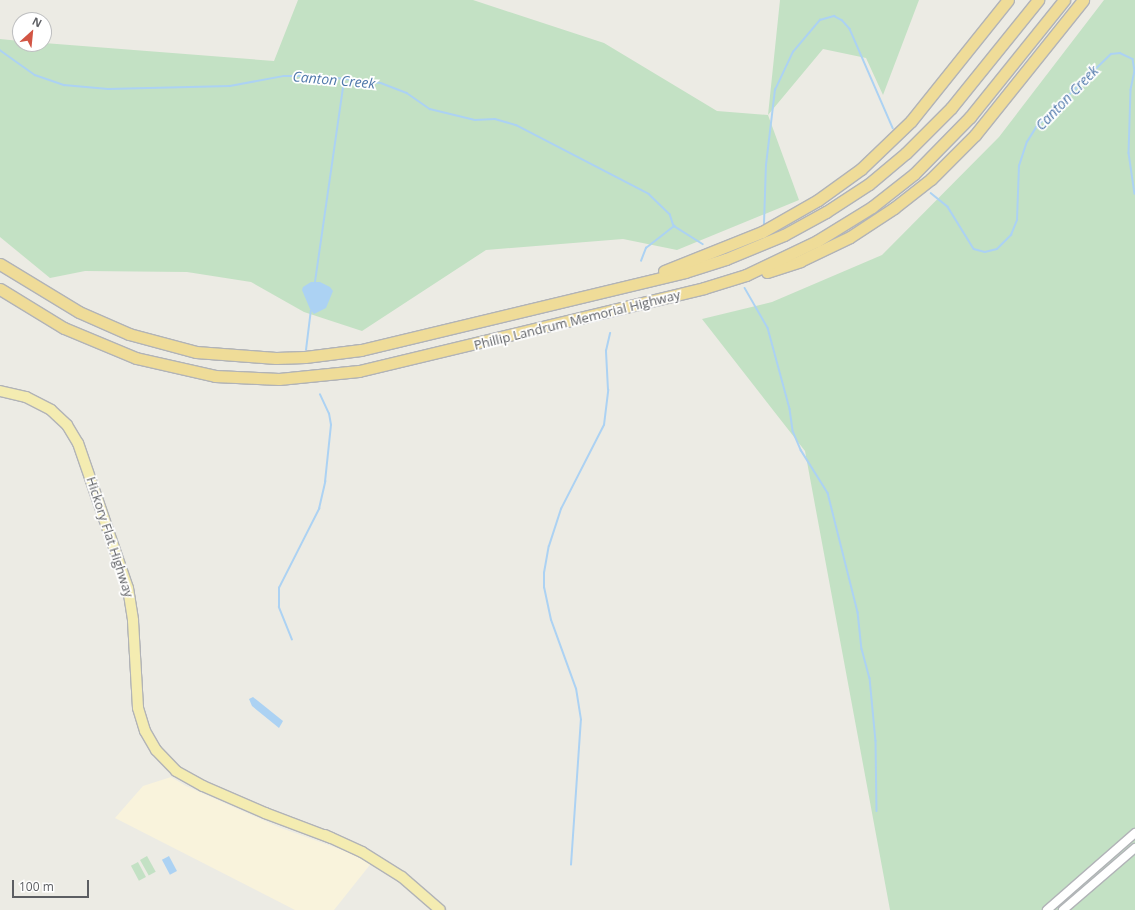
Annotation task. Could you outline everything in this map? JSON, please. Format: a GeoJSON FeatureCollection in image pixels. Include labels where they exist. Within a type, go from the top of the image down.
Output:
{"type":"FeatureCollection","features":[{"type":"Feature","properties":{"kind":"highway"},"geometry":{"type":"LineString","coordinates":[[611,290],[750,238],[785,220],[840,185],[875,157],[912,121],[1008,0]]}},
{"type":"Feature","properties":{"kind":"highway","name":"Phillip Landrum Memorial Highway"},"geometry":{"type":"LineString","coordinates":[[0,264],[68,306],[128,334],[196,352],[248,358],[305,357],[361,350],[611,290],[705,266],[742,253],[804,225],[847,199],[889,168],[924,136],[966,90],[1038,0]]}},
{"type":"Feature","properties":{"kind":"highway","name":"Phillip Landrum Memorial Highway"},"geometry":{"type":"LineString","coordinates":[[3,291],[74,333],[136,358],[215,376],[279,379],[310,378],[367,370],[704,288],[746,274],[812,244],[872,207],[909,178],[935,156],[970,117],[1064,0]]}},
{"type":"Feature","properties":{"kind":"highway"},"geometry":{"type":"LineString","coordinates":[[704,288],[763,274],[800,261],[850,237],[894,208],[931,179],[959,153],[1084,0]]}},
{"type":"Feature","properties":{"kind":"highway"},"geometry":{"type":"LineString","coordinates":[[1054,38],[1092,0]]}},
{"type":"Feature","properties":{"kind":"main road","name":"Hickory Flat Highway"},"geometry":{"type":"LineString","coordinates":[[0,391],[26,397],[40,404],[57,415],[75,436],[101,507],[130,597],[138,688],[155,739],[178,765],[206,781],[362,852],[402,877],[440,910]]}},
{"type":"Feature","properties":{"kind":"main road","name":"Hickory Flat Highway"},"geometry":{"type":"LineString","coordinates":[[0,398],[40,404]]}},
{"type":"Feature","properties":{"kind":"street"},"geometry":{"type":"LineString","coordinates":[[1047,910],[1135,833]]}},
{"type":"Feature","properties":{"kind":"street"},"geometry":{"type":"LineString","coordinates":[[1063,910],[1135,848]]}},
{"type":"Feature","properties":{"kind":"shaded area"},"geometry":{"type":"Polygon","coordinates":[[[171,777],[186,786],[281,828],[373,861],[334,910],[295,910],[115,818],[143,786],[171,777]]]}},
{"type":"Feature","properties":{"kind":"green space"},"geometry":{"type":"Polygon","coordinates":[[[298,0],[473,0],[604,43],[717,111],[768,115],[799,200],[677,250],[623,239],[486,250],[362,331],[304,312],[251,282],[187,272],[85,271],[50,278],[0,237],[0,39],[12,40],[12,52],[52,52],[52,44],[274,61],[298,0]]]}},
{"type":"Feature","properties":{"kind":"green space"},"geometry":{"type":"Polygon","coordinates":[[[780,0],[919,0],[883,95],[866,58],[823,49],[768,115],[780,0]]]}},
{"type":"Feature","properties":{"kind":"green space"},"geometry":{"type":"Polygon","coordinates":[[[1104,0],[1135,0],[1135,910],[890,910],[805,451],[702,319],[772,302],[882,255],[999,137],[1104,0]]]}},
{"type":"Feature","properties":{"kind":"green space"},"geometry":{"type":"Polygon","coordinates":[[[147,856],[156,872],[149,876],[140,860],[147,856]]]}},
{"type":"Feature","properties":{"kind":"green space"},"geometry":{"type":"Polygon","coordinates":[[[138,862],[146,877],[139,881],[131,866],[138,862]]]}},
{"type":"Feature","properties":{"kind":"water"},"geometry":{"type":"Polygon","coordinates":[[[311,282],[320,282],[330,287],[333,291],[326,308],[314,314],[310,309],[302,290],[303,287],[311,282]]]}},
{"type":"Feature","properties":{"kind":"water"},"geometry":{"type":"Polygon","coordinates":[[[253,697],[283,721],[279,728],[252,706],[249,699],[253,697]]]}},
{"type":"Feature","properties":{"kind":"water"},"geometry":{"type":"Polygon","coordinates":[[[169,856],[177,871],[170,875],[162,860],[169,856]]]}},
{"type":"Feature","properties":{"kind":"waterway","name":"Canton Creek"},"geometry":{"type":"LineString","coordinates":[[764,224],[766,165],[775,90],[793,52],[820,20],[834,16],[842,20],[850,29],[893,128]]}},
{"type":"Feature","properties":{"kind":"waterway","name":"Canton Creek"},"geometry":{"type":"LineString","coordinates":[[0,50],[35,75],[64,85],[108,89],[230,86],[284,76],[319,76],[381,83],[407,93],[430,109],[475,120],[495,119],[516,125],[649,194],[670,214],[674,226],[703,244]]}},
{"type":"Feature","properties":{"kind":"waterway","name":"Canton Creek"},"geometry":{"type":"LineString","coordinates":[[931,193],[948,207],[974,249],[985,252],[997,249],[1011,235],[1017,220],[1019,166],[1027,142],[1037,126],[1111,54],[1120,53],[1133,59],[1135,71],[1131,90],[1129,153],[1135,194]]}},
{"type":"Feature","properties":{"kind":"waterway"},"geometry":{"type":"LineString","coordinates":[[315,282],[344,80]]}},
{"type":"Feature","properties":{"kind":"waterway"},"geometry":{"type":"LineString","coordinates":[[641,261],[646,248],[674,226]]}},
{"type":"Feature","properties":{"kind":"waterway"},"geometry":{"type":"LineString","coordinates":[[745,288],[768,328],[790,409],[793,431],[801,450],[828,493],[858,612],[862,649],[870,678],[876,741],[877,811]]}},
{"type":"Feature","properties":{"kind":"waterway"},"geometry":{"type":"LineString","coordinates":[[306,350],[311,311]]}},
{"type":"Feature","properties":{"kind":"waterway"},"geometry":{"type":"LineString","coordinates":[[571,865],[581,720],[576,689],[551,620],[544,588],[544,573],[549,546],[561,509],[604,425],[608,390],[606,351],[610,333]]}},
{"type":"Feature","properties":{"kind":"waterway"},"geometry":{"type":"LineString","coordinates":[[292,640],[279,607],[279,588],[319,509],[325,482],[331,425],[329,414],[320,395]]}}]}
